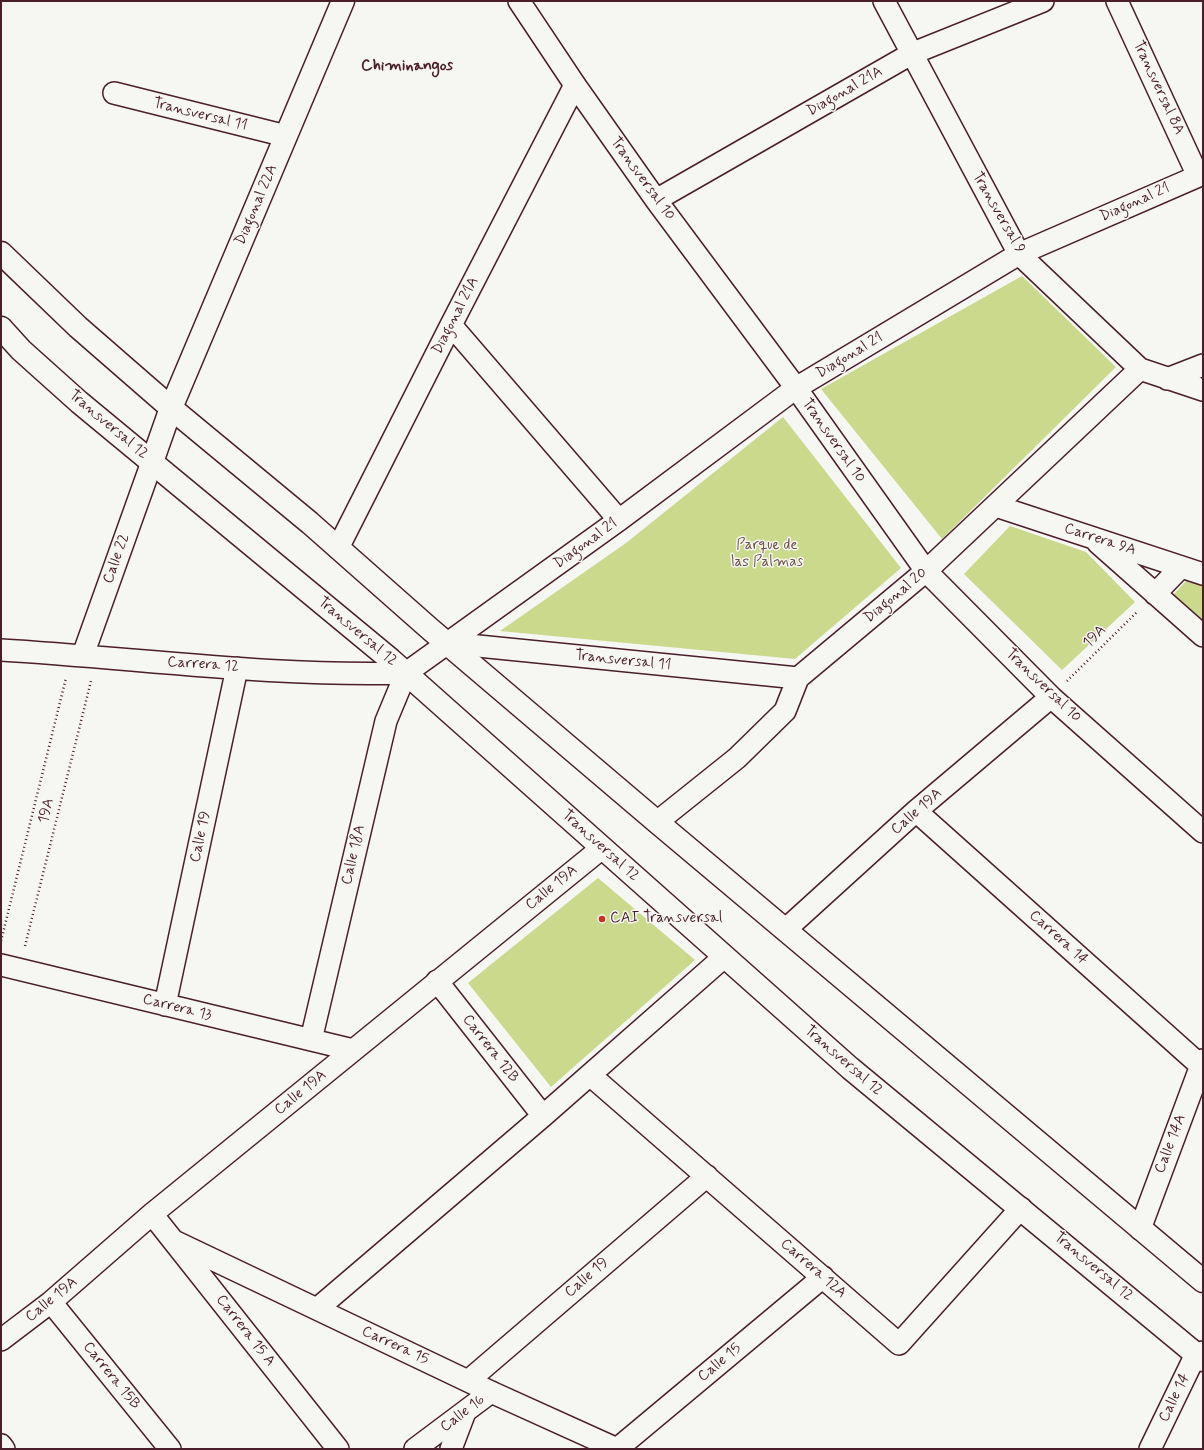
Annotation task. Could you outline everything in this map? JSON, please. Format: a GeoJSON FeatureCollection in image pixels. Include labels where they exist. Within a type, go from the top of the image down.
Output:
{"type":"FeatureCollection","features":[{"type":"Feature","properties":{"kind":"main road","name":"Diagonal 22A"},"geometry":{"type":"LineString","coordinates":[[152,462],[171,408],[343,1]]}},
{"type":"Feature","properties":{"kind":"main road"},"geometry":{"type":"LineString","coordinates":[[1,253],[78,327],[171,408],[338,548],[657,822],[1203,1281]]}},
{"type":"Feature","properties":{"kind":"main road","name":"Transversal 12"},"geometry":{"type":"LineString","coordinates":[[1,328],[22,350],[79,402],[406,673],[850,1068],[1201,1356]]}},
{"type":"Feature","properties":{"kind":"street","name":"Transversal 10"},"geometry":{"type":"LineString","coordinates":[[519,1],[575,85],[656,200],[796,388],[926,571],[1051,697],[1203,832]]}},
{"type":"Feature","properties":{"kind":"street","name":"Transversal 9"},"geometry":{"type":"LineString","coordinates":[[884,1],[1019,254],[1140,369],[1203,390]]}},
{"type":"Feature","properties":{"kind":"street","name":"Diagonal 21A"},"geometry":{"type":"LineString","coordinates":[[656,200],[911,54],[1043,1]]}},
{"type":"Feature","properties":{"kind":"street","name":"Transversal 8A"},"geometry":{"type":"LineString","coordinates":[[1118,1],[1201,175]]}},
{"type":"Feature","properties":{"kind":"street","name":"Diagonal 21A"},"geometry":{"type":"LineString","coordinates":[[338,548],[575,85]]}},
{"type":"Feature","properties":{"kind":"street","name":"Transversal 11"},"geometry":{"type":"LineString","coordinates":[[114,93],[286,136]]}},
{"type":"Feature","properties":{"kind":"street","name":"Diagonal 21"},"geometry":{"type":"LineString","coordinates":[[406,673],[620,520],[796,388],[1019,254],[1201,175]]}},
{"type":"Feature","properties":{"kind":"street"},"geometry":{"type":"LineString","coordinates":[[451,325],[620,520]]}},
{"type":"Feature","properties":{"kind":"street"},"geometry":{"type":"LineString","coordinates":[[1167,379],[1203,365]]}},
{"type":"Feature","properties":{"kind":"street","name":"Diagonal 20"},"geometry":{"type":"LineString","coordinates":[[657,822],[737,758],[785,711],[798,678],[926,571],[1140,369]]}},
{"type":"Feature","properties":{"kind":"street","name":"Calle 22"},"geometry":{"type":"LineString","coordinates":[[84,655],[152,462]]}},
{"type":"Feature","properties":{"kind":"street","name":"Carrera 9A"},"geometry":{"type":"LineString","coordinates":[[996,506],[1203,574]]}},
{"type":"Feature","properties":{"kind":"street"},"geometry":{"type":"LineString","coordinates":[[1092,538],[1203,636]]}},
{"type":"Feature","properties":{"kind":"street"},"geometry":{"type":"LineString","coordinates":[[1155,594],[1181,567]]}},
{"type":"Feature","properties":{"kind":"street","name":"Transversal 11"},"geometry":{"type":"LineString","coordinates":[[448,644],[798,678]]}},
{"type":"Feature","properties":{"kind":"street","name":"Carrera 12"},"geometry":{"type":"LineString","coordinates":[[1,650],[351,675],[406,673]]}},
{"type":"Feature","properties":{"kind":"street","name":"Calle 19"},"geometry":{"type":"LineString","coordinates":[[165,1005],[237,668]]}},
{"type":"Feature","properties":{"kind":"street","name":"Calle 18A"},"geometry":{"type":"LineString","coordinates":[[311,1040],[386,721],[406,673]]}},
{"type":"Feature","properties":{"kind":"street","name":"Calle 19A"},"geometry":{"type":"LineString","coordinates":[[785,930],[916,811],[1051,697]]}},
{"type":"Feature","properties":{"kind":"street","name":"Carrera 14"},"geometry":{"type":"LineString","coordinates":[[916,811],[1202,1063]]}},
{"type":"Feature","properties":{"kind":"street","name":"Calle 19A"},"geometry":{"type":"LineString","coordinates":[[1,1340],[51,1302],[152,1214],[602,848]]}},
{"type":"Feature","properties":{"kind":"street"},"geometry":{"type":"LineString","coordinates":[[317,1309],[543,1116],[724,957]]}},
{"type":"Feature","properties":{"kind":"street","name":"Carrera 13"},"geometry":{"type":"LineString","coordinates":[[10,967],[353,1050]]}},
{"type":"Feature","properties":{"kind":"street","name":"Carrera 12B"},"geometry":{"type":"LineString","coordinates":[[437,981],[543,1116]]}},
{"type":"Feature","properties":{"kind":"street","name":"Calle 14A"},"geometry":{"type":"LineString","coordinates":[[1140,1229],[1202,1063]]}},
{"type":"Feature","properties":{"kind":"street","name":"Carrera 12A"},"geometry":{"type":"LineString","coordinates":[[590,1075],[899,1344],[1021,1208]]}},
{"type":"Feature","properties":{"kind":"street","name":"Calle 19"},"geometry":{"type":"LineString","coordinates":[[468,1381],[707,1176]]}},
{"type":"Feature","properties":{"kind":"street","name":"Carrera 15 A"},"geometry":{"type":"LineString","coordinates":[[152,1214],[338,1449]]}},
{"type":"Feature","properties":{"kind":"street","name":"Carrera 15"},"geometry":{"type":"LineString","coordinates":[[174,1241],[491,1392],[617,1449]]}},
{"type":"Feature","properties":{"kind":"street","name":"Calle 15"},"geometry":{"type":"LineString","coordinates":[[617,1449],[823,1277]]}},
{"type":"Feature","properties":{"kind":"street","name":"Carrera 15B"},"geometry":{"type":"LineString","coordinates":[[51,1302],[170,1449]]}},
{"type":"Feature","properties":{"kind":"street","name":"Calle 14"},"geometry":{"type":"LineString","coordinates":[[1150,1449],[1201,1356]]}},
{"type":"Feature","properties":{"kind":"street","name":"Calle 16"},"geometry":{"type":"LineString","coordinates":[[415,1449],[491,1392]]}},
{"type":"Feature","properties":{"kind":"street"},"geometry":{"type":"LineString","coordinates":[[451,1449],[465,1412]]}},
{"type":"Feature","properties":{"kind":"street"},"geometry":{"type":"LineString","coordinates":[[1,1445],[4,1449]]}},
{"type":"Feature","properties":{"kind":"path","name":"19A"},"geometry":{"type":"LineString","coordinates":[[1051,697],[1155,594]]}},
{"type":"Feature","properties":{"kind":"path","name":"19A"},"geometry":{"type":"LineString","coordinates":[[1,942],[84,655]]}},
{"type":"Feature","properties":{"kind":"path","name":"19A"},"geometry":{"type":"LineString","coordinates":[[10,967],[84,655]]}},
{"type":"Feature","properties":{"kind":"green space"},"geometry":{"type":"Polygon","coordinates":[[[1022,276],[1116,367],[942,539],[821,389],[1022,276]]]}},
{"type":"Feature","properties":{"kind":"green space","name":"Parque de las Palmas"},"geometry":{"type":"Polygon","coordinates":[[[783,417],[901,568],[795,659],[500,631],[626,543],[783,417]]]}},
{"type":"Feature","properties":{"kind":"green space"},"geometry":{"type":"Polygon","coordinates":[[[1010,526],[1086,552],[1135,602],[1062,670],[964,574],[1010,526]]]}},
{"type":"Feature","properties":{"kind":"green space"},"geometry":{"type":"Polygon","coordinates":[[[1187,580],[1203,586],[1203,622],[1172,596],[1187,580]]]}},
{"type":"Feature","properties":{"kind":"green space"},"geometry":{"type":"Polygon","coordinates":[[[598,878],[695,960],[551,1087],[468,983],[598,878]]]}},
{"type":"Feature","properties":{"kind":"place","name":"CAI Transversal"},"geometry":{"type":"Point","coordinates":[602,919]}},
{"type":"Feature","properties":{"kind":"district","name":"Chiminangos"},"geometry":{"type":"Point","coordinates":[407,67]}}]}
